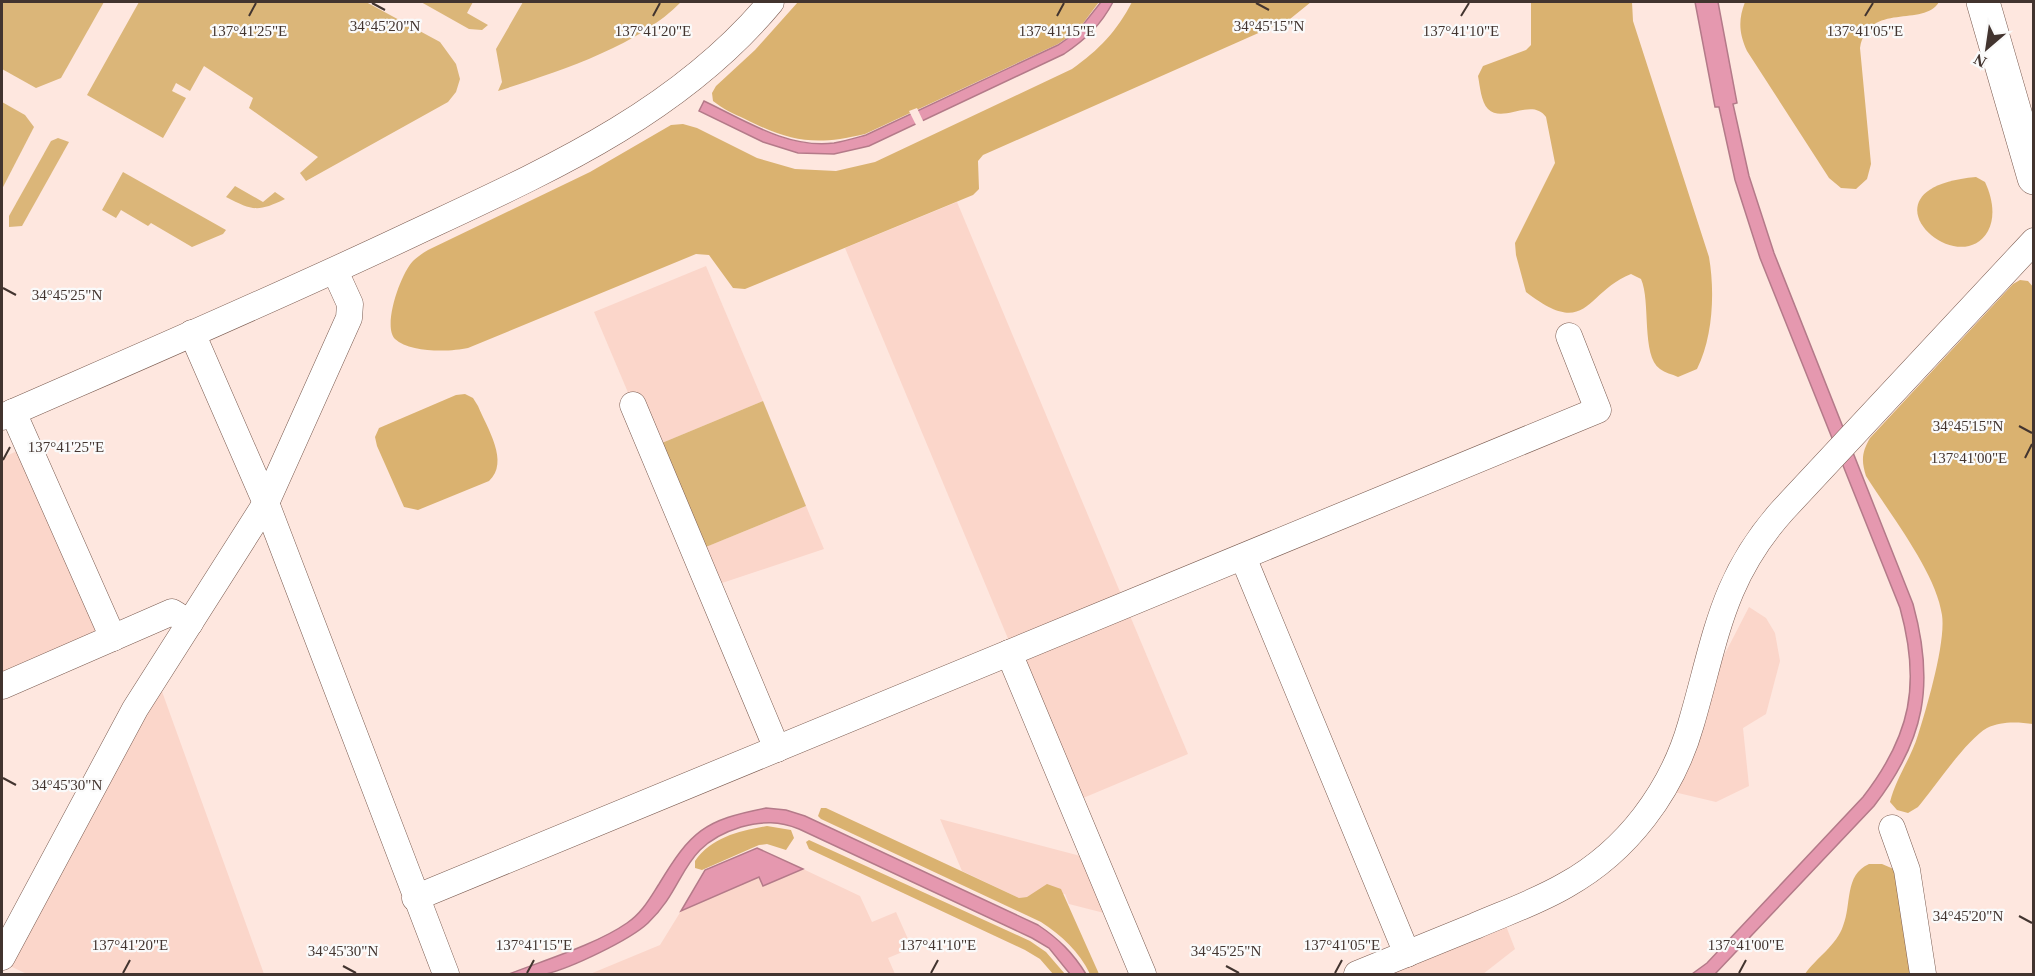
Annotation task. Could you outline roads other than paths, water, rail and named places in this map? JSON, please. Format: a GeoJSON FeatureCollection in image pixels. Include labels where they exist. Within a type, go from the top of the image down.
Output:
{"type":"FeatureCollection","features":[{"type":"Feature","properties":{"kind":"main road"},"geometry":{"type":"LineString","coordinates":[[1983,2],[2034,178]]}},
{"type":"Feature","properties":{"kind":"street"},"geometry":{"type":"LineString","coordinates":[[113,638],[7,415],[335,271],[545,172],[615,134],[648,112],[711,62],[771,2]]}},
{"type":"Feature","properties":{"kind":"street"},"geometry":{"type":"LineString","coordinates":[[1357,975],[1568,885],[1590,870],[1628,836],[1660,795],[1683,749],[1719,618],[1742,565],[1768,527],[2034,241]]}},
{"type":"Feature","properties":{"kind":"street"},"geometry":{"type":"LineString","coordinates":[[2,957],[135,709],[266,503],[349,318],[350,304],[335,271]]}},
{"type":"Feature","properties":{"kind":"street"},"geometry":{"type":"LineString","coordinates":[[192,333],[266,503],[446,975]]}},
{"type":"Feature","properties":{"kind":"street"},"geometry":{"type":"LineString","coordinates":[[415,898],[1598,410],[1569,336]]}},
{"type":"Feature","properties":{"kind":"street"},"geometry":{"type":"LineString","coordinates":[[633,405],[777,749]]}},
{"type":"Feature","properties":{"kind":"street"},"geometry":{"type":"LineString","coordinates":[[1243,557],[1407,954]]}},
{"type":"Feature","properties":{"kind":"street"},"geometry":{"type":"LineString","coordinates":[[2,686],[172,612],[190,623]]}},
{"type":"Feature","properties":{"kind":"street"},"geometry":{"type":"LineString","coordinates":[[1009,653],[1143,975]]}},
{"type":"Feature","properties":{"kind":"street"},"geometry":{"type":"LineString","coordinates":[[1892,828],[1907,870],[1923,975]]}}]}
